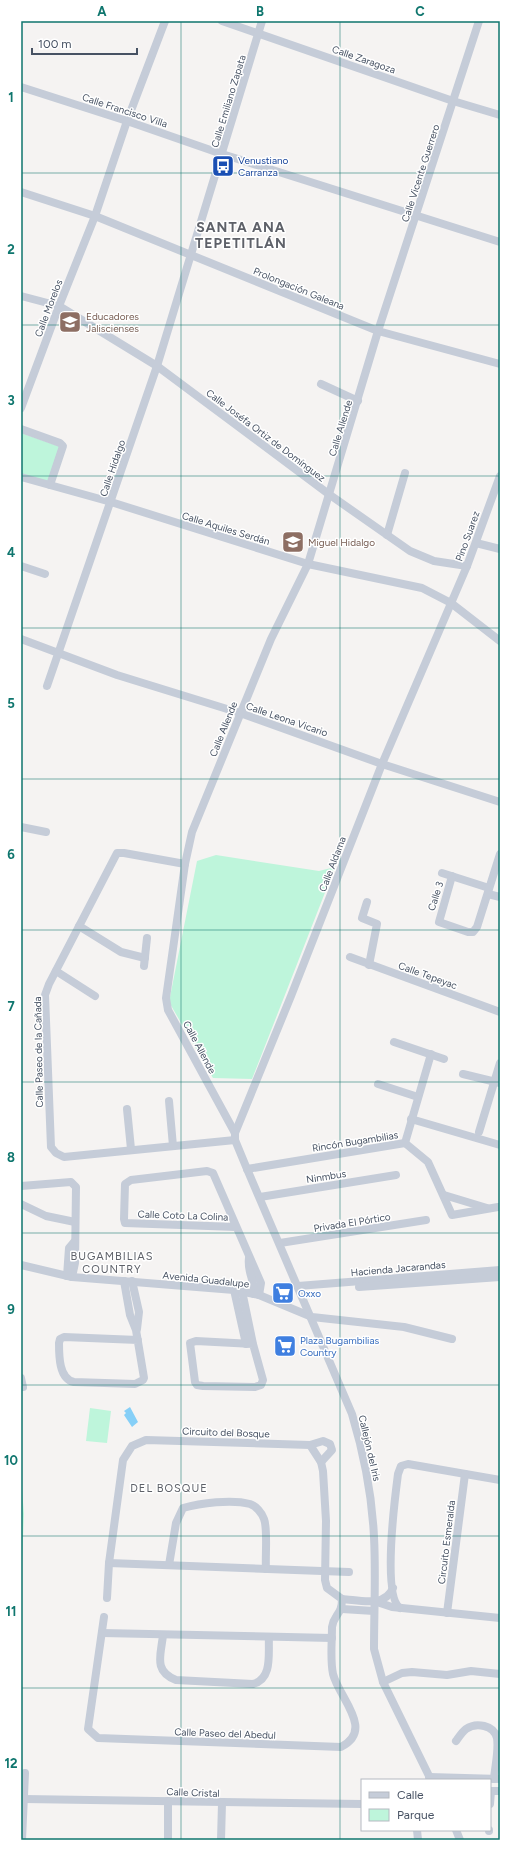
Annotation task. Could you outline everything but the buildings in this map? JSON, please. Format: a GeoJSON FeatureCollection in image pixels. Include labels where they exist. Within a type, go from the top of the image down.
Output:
{"type":"FeatureCollection","features":[{"type":"Feature","properties":{"kind":"street","name":"Calle Morelos"},"geometry":{"type":"LineString","coordinates":[[21,408],[59,306],[95,216],[127,121],[165,21]]}},
{"type":"Feature","properties":{"kind":"street","name":"Calle Zaragoza"},"geometry":{"type":"LineString","coordinates":[[222,21],[453,101],[500,115]]}},
{"type":"Feature","properties":{"kind":"street","name":"Calle Emiliano Zapata"},"geometry":{"type":"LineString","coordinates":[[191,256],[262,21]]}},
{"type":"Feature","properties":{"kind":"street","name":"Calle Vicente Guerrero"},"geometry":{"type":"LineString","coordinates":[[378,331],[479,21]]}},
{"type":"Feature","properties":{"kind":"street","name":"Calle Francisco Villa"},"geometry":{"type":"LineString","coordinates":[[21,87],[127,121],[222,154],[500,242]]}},
{"type":"Feature","properties":{"kind":"street","name":"Prolongación Galeana"},"geometry":{"type":"LineString","coordinates":[[21,192],[95,216],[378,331],[500,364]]}},
{"type":"Feature","properties":{"kind":"street","name":"Calle Hidalgo"},"geometry":{"type":"LineString","coordinates":[[47,686],[157,366],[191,256]]}},
{"type":"Feature","properties":{"kind":"street","name":"Calle Joséfa Ortiz de Domínguez"},"geometry":{"type":"LineString","coordinates":[[21,296],[59,306],[157,366],[330,495],[410,551],[434,561],[467,566]]}},
{"type":"Feature","properties":{"kind":"street","name":"Calle Allende"},"geometry":{"type":"LineString","coordinates":[[235,1136],[166,1003],[185,864],[192,832],[240,713],[271,639],[308,564],[330,495],[378,331]]}},
{"type":"Feature","properties":{"kind":"street"},"geometry":{"type":"LineString","coordinates":[[320,384],[358,401]]}},
{"type":"Feature","properties":{"kind":"street"},"geometry":{"type":"LineString","coordinates":[[21,429],[60,443],[63,446],[50,485]]}},
{"type":"Feature","properties":{"kind":"street"},"geometry":{"type":"LineString","coordinates":[[387,535],[405,473]]}},
{"type":"Feature","properties":{"kind":"street","name":"Pino Suarez"},"geometry":{"type":"LineString","coordinates":[[451,603],[476,543],[500,476]]}},
{"type":"Feature","properties":{"kind":"street","name":"Calle Aquiles Serdán"},"geometry":{"type":"LineString","coordinates":[[21,477],[111,502],[308,564],[422,588],[451,603],[500,641]]}},
{"type":"Feature","properties":{"kind":"street"},"geometry":{"type":"LineString","coordinates":[[476,543],[500,549]]}},
{"type":"Feature","properties":{"kind":"street"},"geometry":{"type":"LineString","coordinates":[[21,566],[45,574]]}},
{"type":"Feature","properties":{"kind":"street","name":"Calle Aldama"},"geometry":{"type":"LineString","coordinates":[[235,1136],[382,764],[451,603]]}},
{"type":"Feature","properties":{"kind":"street","name":"Calle Leona Vicario"},"geometry":{"type":"LineString","coordinates":[[21,639],[116,675],[240,713],[382,764],[500,802]]}},
{"type":"Feature","properties":{"kind":"street"},"geometry":{"type":"LineString","coordinates":[[21,827],[46,832]]}},
{"type":"Feature","properties":{"kind":"street","name":"Calle Paseo de la Cañada"},"geometry":{"type":"LineString","coordinates":[[185,864],[124,852],[117,853],[56,971],[45,995],[51,1147],[56,1153],[64,1157],[173,1146],[235,1136]]}},
{"type":"Feature","properties":{"kind":"street"},"geometry":{"type":"LineString","coordinates":[[488,891],[500,854]]}},
{"type":"Feature","properties":{"kind":"street","name":"Calle 3"},"geometry":{"type":"LineString","coordinates":[[442,873],[500,897]]}},
{"type":"Feature","properties":{"kind":"street","name":"Calle 3"},"geometry":{"type":"LineString","coordinates":[[452,876],[438,922],[468,932],[473,932],[477,927],[488,891]]}},
{"type":"Feature","properties":{"kind":"street"},"geometry":{"type":"LineString","coordinates":[[367,902],[362,918],[377,924],[369,965]]}},
{"type":"Feature","properties":{"kind":"street"},"geometry":{"type":"LineString","coordinates":[[79,926],[121,952],[144,962],[147,938]]}},
{"type":"Feature","properties":{"kind":"street","name":"Calle Tepeyac"},"geometry":{"type":"LineString","coordinates":[[350,958],[500,1012]]}},
{"type":"Feature","properties":{"kind":"street"},"geometry":{"type":"LineString","coordinates":[[56,971],[95,996]]}},
{"type":"Feature","properties":{"kind":"street"},"geometry":{"type":"LineString","coordinates":[[394,1042],[444,1059]]}},
{"type":"Feature","properties":{"kind":"street"},"geometry":{"type":"LineString","coordinates":[[405,1143],[431,1054]]}},
{"type":"Feature","properties":{"kind":"street"},"geometry":{"type":"LineString","coordinates":[[479,1132],[497,1082],[500,1063]]}},
{"type":"Feature","properties":{"kind":"street"},"geometry":{"type":"LineString","coordinates":[[463,1074],[497,1082]]}},
{"type":"Feature","properties":{"kind":"street"},"geometry":{"type":"LineString","coordinates":[[378,1084],[418,1097]]}},
{"type":"Feature","properties":{"kind":"street"},"geometry":{"type":"LineString","coordinates":[[169,1101],[173,1146]]}},
{"type":"Feature","properties":{"kind":"street"},"geometry":{"type":"LineString","coordinates":[[127,1109],[131,1150]]}},
{"type":"Feature","properties":{"kind":"street"},"geometry":{"type":"LineString","coordinates":[[411,1119],[500,1145]]}},
{"type":"Feature","properties":{"kind":"street","name":"Callejón del Iris"},"geometry":{"type":"LineString","coordinates":[[235,1136],[247,1169],[312,1317],[352,1414],[363,1451],[370,1491],[374,1537],[374,1650],[383,1682],[430,1778]]}},
{"type":"Feature","properties":{"kind":"street","name":"Rincón Bugambilias"},"geometry":{"type":"LineString","coordinates":[[247,1169],[405,1143],[428,1162],[452,1215],[498,1207]]}},
{"type":"Feature","properties":{"kind":"street","name":"Calle Coto La Colina"},"geometry":{"type":"LineString","coordinates":[[236,1227],[125,1223],[125,1184],[131,1180],[211,1172],[214,1175],[236,1227],[249,1258],[247,1269],[254,1285],[256,1295]]}},
{"type":"Feature","properties":{"kind":"street","name":"Ninmbus"},"geometry":{"type":"LineString","coordinates":[[260,1197],[396,1175]]}},
{"type":"Feature","properties":{"kind":"street"},"geometry":{"type":"LineString","coordinates":[[21,1186],[73,1183],[76,1189],[74,1242],[75,1263],[70,1276]]}},
{"type":"Feature","properties":{"kind":"street"},"geometry":{"type":"LineString","coordinates":[[444,1195],[488,1208]]}},
{"type":"Feature","properties":{"kind":"street"},"geometry":{"type":"LineString","coordinates":[[21,1204],[46,1216],[75,1222]]}},
{"type":"Feature","properties":{"kind":"street","name":"Privada El Pórtico"},"geometry":{"type":"LineString","coordinates":[[280,1243],[426,1220]]}},
{"type":"Feature","properties":{"kind":"street","name":"Avenida Guadalupe"},"geometry":{"type":"LineString","coordinates":[[21,1266],[70,1276],[238,1290],[256,1295],[312,1317],[404,1327],[452,1339]]}},
{"type":"Feature","properties":{"kind":"street","name":"Hacienda Jacarandas"},"geometry":{"type":"LineString","coordinates":[[299,1289],[447,1277],[500,1270]]}},
{"type":"Feature","properties":{"kind":"street","name":"Hacienda Jacarandas"},"geometry":{"type":"LineString","coordinates":[[447,1277],[500,1277]]}},
{"type":"Feature","properties":{"kind":"street"},"geometry":{"type":"LineString","coordinates":[[128,1281],[130,1315],[136,1330],[138,1340],[144,1378],[141,1383],[74,1382],[67,1380],[63,1375],[59,1343],[60,1339],[64,1337],[138,1340]]}},
{"type":"Feature","properties":{"kind":"street"},"geometry":{"type":"LineString","coordinates":[[238,1290],[250,1344],[263,1380],[262,1385],[255,1387],[197,1385],[194,1380],[190,1343],[196,1341],[250,1344]]}},
{"type":"Feature","properties":{"kind":"street"},"geometry":{"type":"LineString","coordinates":[[21,1378],[23,1387]]}},
{"type":"Feature","properties":{"kind":"street","name":"Circuito del Bosque"},"geometry":{"type":"LineString","coordinates":[[107,1598],[109,1563],[123,1460],[132,1446],[146,1440],[310,1445],[323,1441],[330,1444],[332,1450],[321,1462]]}},
{"type":"Feature","properties":{"kind":"street"},"geometry":{"type":"LineString","coordinates":[[310,1445],[321,1462],[326,1521],[325,1571],[327,1588],[342,1599],[374,1601],[400,1608],[500,1618]]}},
{"type":"Feature","properties":{"kind":"street"},"geometry":{"type":"LineString","coordinates":[[400,1608],[394,1601],[390,1554],[398,1474],[401,1466],[408,1464],[500,1480]]}},
{"type":"Feature","properties":{"kind":"street","name":"Circuito Esmeralda"},"geometry":{"type":"LineString","coordinates":[[447,1613],[465,1474]]}},
{"type":"Feature","properties":{"kind":"street"},"geometry":{"type":"LineString","coordinates":[[169,1565],[176,1523],[183,1508],[199,1503],[218,1502],[250,1504],[260,1511],[265,1521],[266,1568]]}},
{"type":"Feature","properties":{"kind":"street"},"geometry":{"type":"LineString","coordinates":[[109,1563],[349,1572]]}},
{"type":"Feature","properties":{"kind":"street"},"geometry":{"type":"LineString","coordinates":[[374,1601],[386,1598],[393,1588]]}},
{"type":"Feature","properties":{"kind":"street","name":"Calle Paseo del Abedul"},"geometry":{"type":"LineString","coordinates":[[104,1617],[88,1729],[98,1738],[342,1747],[349,1743],[354,1737],[356,1724],[334,1676],[332,1638],[333,1621],[342,1609],[342,1599]]}},
{"type":"Feature","properties":{"kind":"street"},"geometry":{"type":"LineString","coordinates":[[342,1609],[374,1611]]}},
{"type":"Feature","properties":{"kind":"street"},"geometry":{"type":"LineString","coordinates":[[102,1633],[332,1638]]}},
{"type":"Feature","properties":{"kind":"street"},"geometry":{"type":"LineString","coordinates":[[163,1635],[160,1666],[162,1671],[172,1678],[176,1680],[253,1684],[261,1680],[268,1673],[269,1637]]}},
{"type":"Feature","properties":{"kind":"street"},"geometry":{"type":"LineString","coordinates":[[383,1682],[402,1673],[412,1672],[447,1675],[471,1671],[500,1674]]}},
{"type":"Feature","properties":{"kind":"street"},"geometry":{"type":"LineString","coordinates":[[430,1778],[497,1779],[497,1740],[495,1733],[489,1727],[480,1725],[472,1726],[465,1729],[456,1741]]}},
{"type":"Feature","properties":{"kind":"street"},"geometry":{"type":"LineString","coordinates":[[22,1840],[25,1773]]}},
{"type":"Feature","properties":{"kind":"street","name":"Calle Cristal"},"geometry":{"type":"LineString","coordinates":[[24,1799],[361,1804]]}},
{"type":"Feature","properties":{"kind":"street"},"geometry":{"type":"LineString","coordinates":[[168,1801],[168,1840]]}},
{"type":"Feature","properties":{"kind":"street"},"geometry":{"type":"LineString","coordinates":[[221,1840],[222,1803]]}},
{"type":"Feature","properties":{"kind":"green space"},"geometry":{"type":"Polygon","coordinates":[[[21,433],[61,447],[49,482],[21,474],[21,433]]]}},
{"type":"Feature","properties":{"kind":"green space"},"geometry":{"type":"Polygon","coordinates":[[[216,855],[319,871],[335,867],[252,1079],[213,1078],[169,1002],[197,861],[216,855]]]}},
{"type":"Feature","properties":{"kind":"green space"},"geometry":{"type":"Polygon","coordinates":[[[90,1408],[111,1411],[107,1443],[86,1441],[90,1408]]]}},
{"type":"Feature","properties":{"kind":"green space"},"geometry":{"type":"Polygon","coordinates":[[[21,1478],[24,1514],[21,1585],[21,1478]]]}},
{"type":"Feature","properties":{"kind":"water"},"geometry":{"type":"Polygon","coordinates":[[[130,1407],[138,1422],[132,1427],[124,1415],[126,1413],[124,1411],[130,1407]]]}},
{"type":"Feature","properties":{"kind":"place","name":"Venustiano Carranza"},"geometry":{"type":"Point","coordinates":[223,166]}},
{"type":"Feature","properties":{"kind":"place","name":"Educadores Jaliscienses"},"geometry":{"type":"Point","coordinates":[70,322]}},
{"type":"Feature","properties":{"kind":"place","name":"Miguel Hidalgo"},"geometry":{"type":"Point","coordinates":[293,542]}},
{"type":"Feature","properties":{"kind":"place","name":"Oxxo"},"geometry":{"type":"Point","coordinates":[283,1293]}},
{"type":"Feature","properties":{"kind":"place","name":"Plaza Bugambilias Country"},"geometry":{"type":"Point","coordinates":[285,1346]}},
{"type":"Feature","properties":{"kind":"district","name":"SANTA ANA TEPETITLÁN"},"geometry":{"type":"Point","coordinates":[241,236]}},
{"type":"Feature","properties":{"kind":"district","name":"BUGAMBILIAS COUNTRY"},"geometry":{"type":"Point","coordinates":[112,1262]}},
{"type":"Feature","properties":{"kind":"district","name":"DEL BOSQUE"},"geometry":{"type":"Point","coordinates":[169,1488]}}]}
